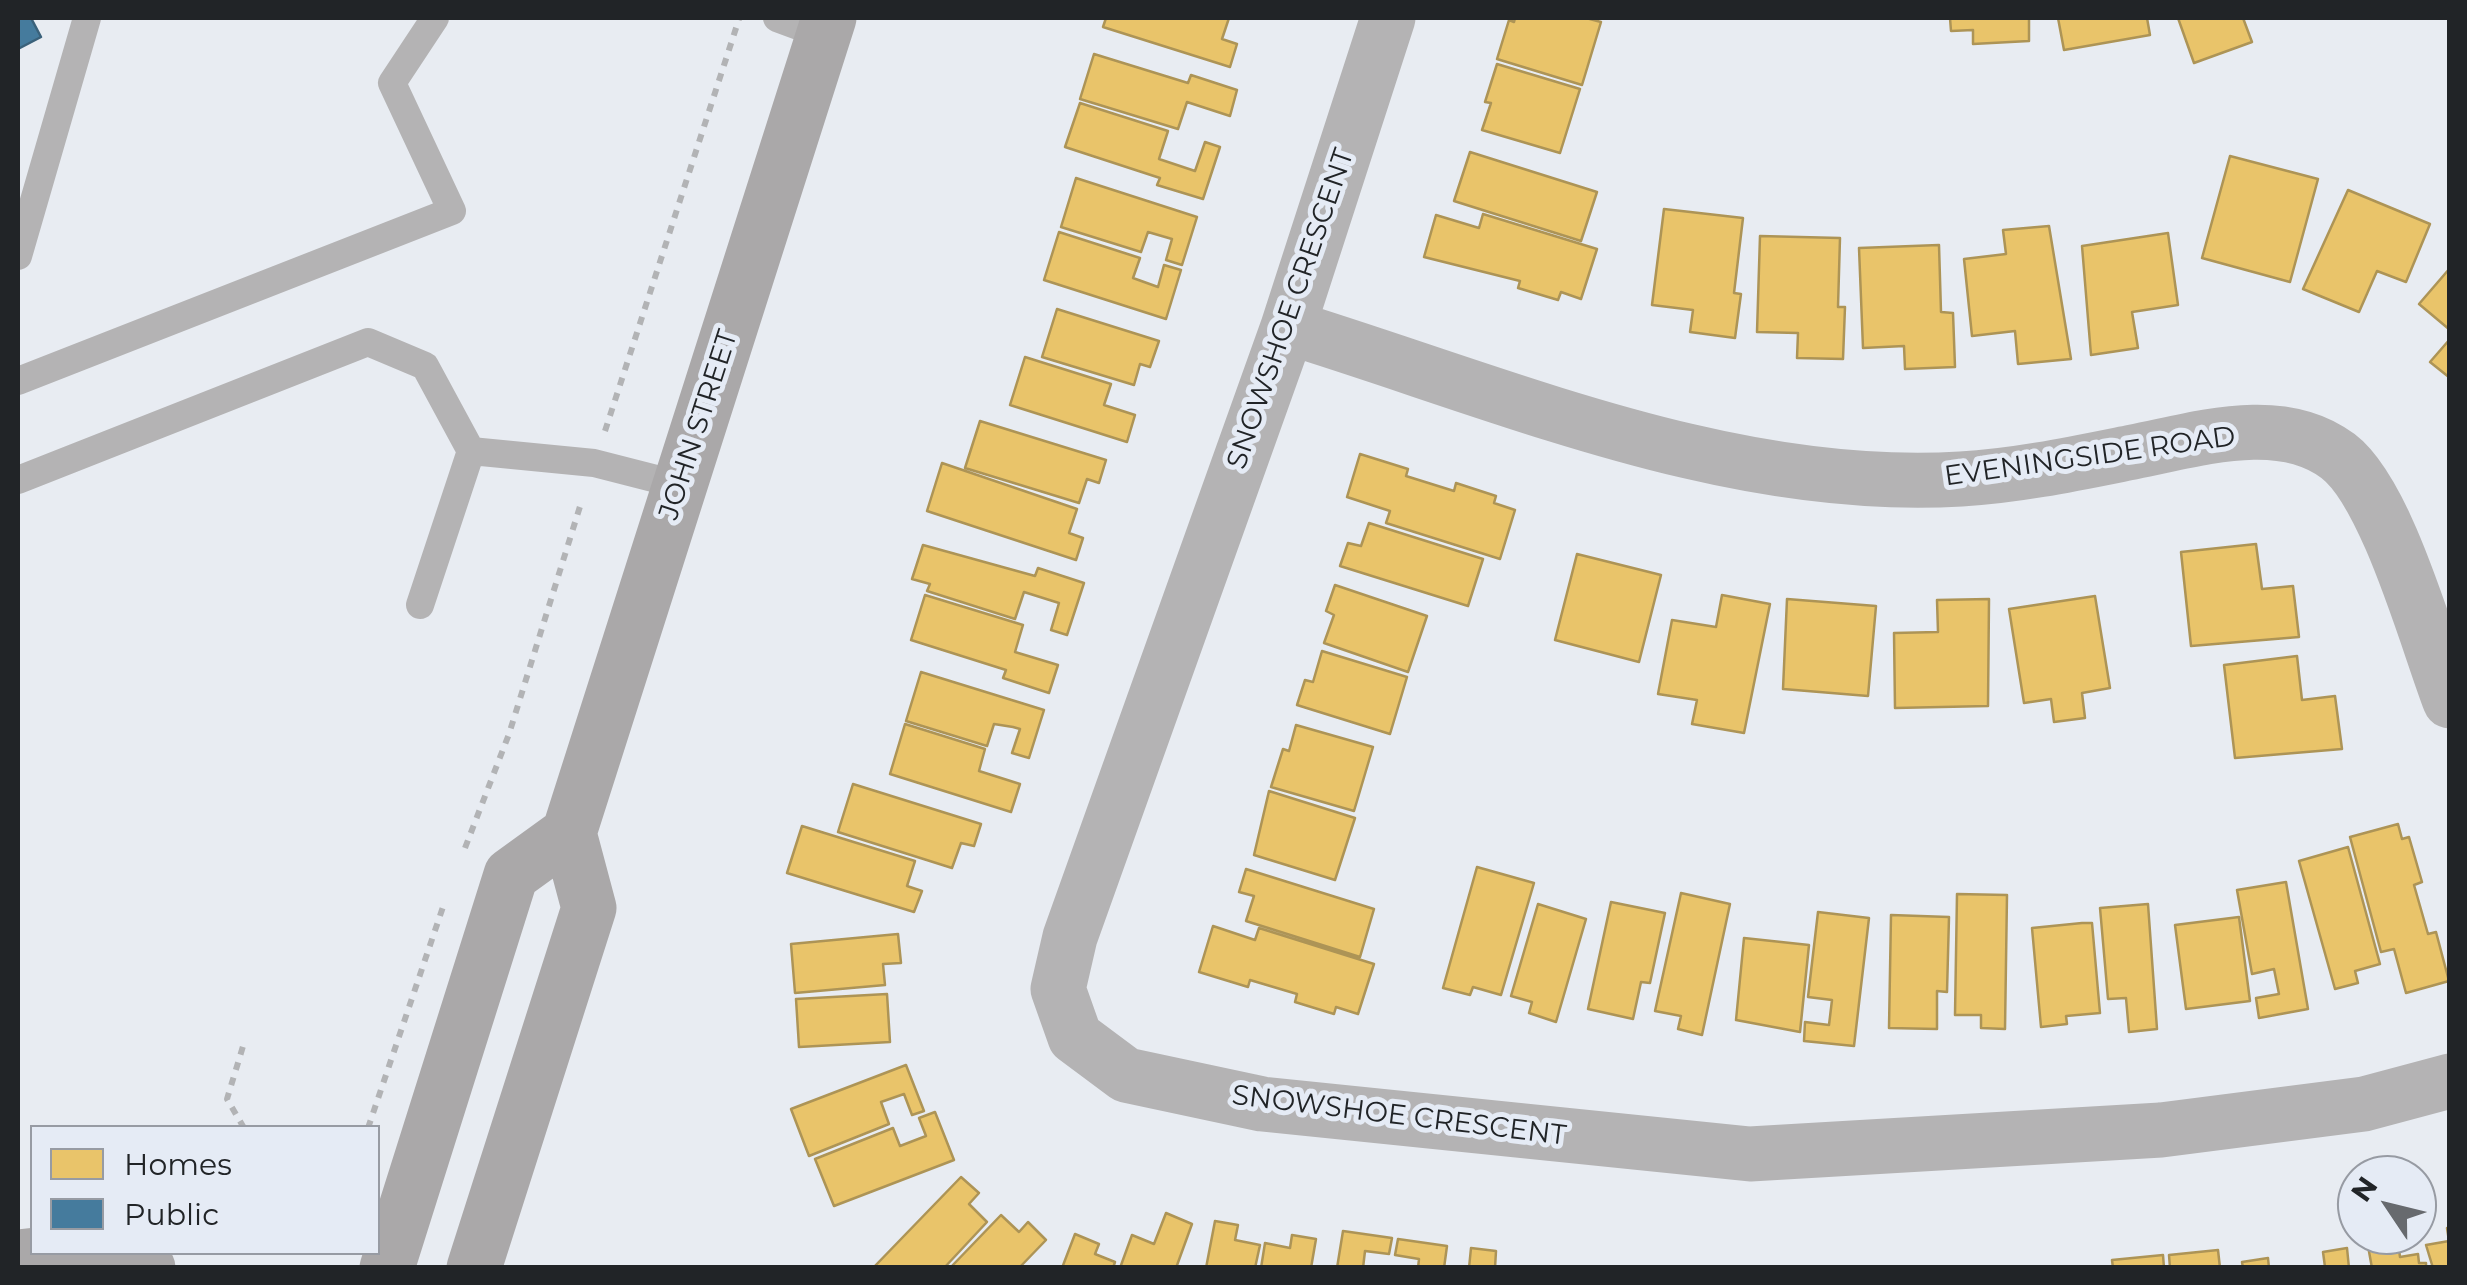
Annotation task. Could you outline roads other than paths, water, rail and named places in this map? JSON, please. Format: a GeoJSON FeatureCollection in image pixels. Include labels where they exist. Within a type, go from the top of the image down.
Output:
{"type":"FeatureCollection","features":[{"type":"Feature","properties":{"kind":"main road","name":"JOHN STREET"},"geometry":{"type":"LineString","coordinates":[[568,833],[680,484],[810,23]]}},
{"type":"Feature","properties":{"kind":"main road"},"geometry":{"type":"LineString","coordinates":[[387,1268],[511,876],[568,833],[589,908],[474,1268]]}},
{"type":"Feature","properties":{"kind":"main road"},"geometry":{"type":"LineString","coordinates":[[110,1255],[148,1268]]}},
{"type":"Feature","properties":{"kind":"street","name":"SNOWSHOE CRESCENT"},"geometry":{"type":"LineString","coordinates":[[1388,18],[1288,327],[1070,936],[1058,989],[1075,1037],[1126,1074],[1262,1104],[1750,1154],[2161,1130],[2364,1104],[2450,1082]]}},
{"type":"Feature","properties":{"kind":"street","name":"EVENINGSIDE ROAD"},"geometry":{"type":"LineString","coordinates":[[1288,327],[1586,422],[1718,457],[1832,480],[1963,480],[2204,436],[2259,433],[2300,437],[2338,456],[2384,524],[2450,702]]}},
{"type":"Feature","properties":{"kind":"lane"},"geometry":{"type":"LineString","coordinates":[[18,256],[87,18]]}},
{"type":"Feature","properties":{"kind":"lane"},"geometry":{"type":"LineString","coordinates":[[18,381],[452,211],[392,83],[435,18]]}},
{"type":"Feature","properties":{"kind":"lane"},"geometry":{"type":"LineString","coordinates":[[18,480],[368,342],[425,366],[471,450],[420,604]]}},
{"type":"Feature","properties":{"kind":"lane"},"geometry":{"type":"LineString","coordinates":[[471,450],[594,464],[680,484]]}}]}
